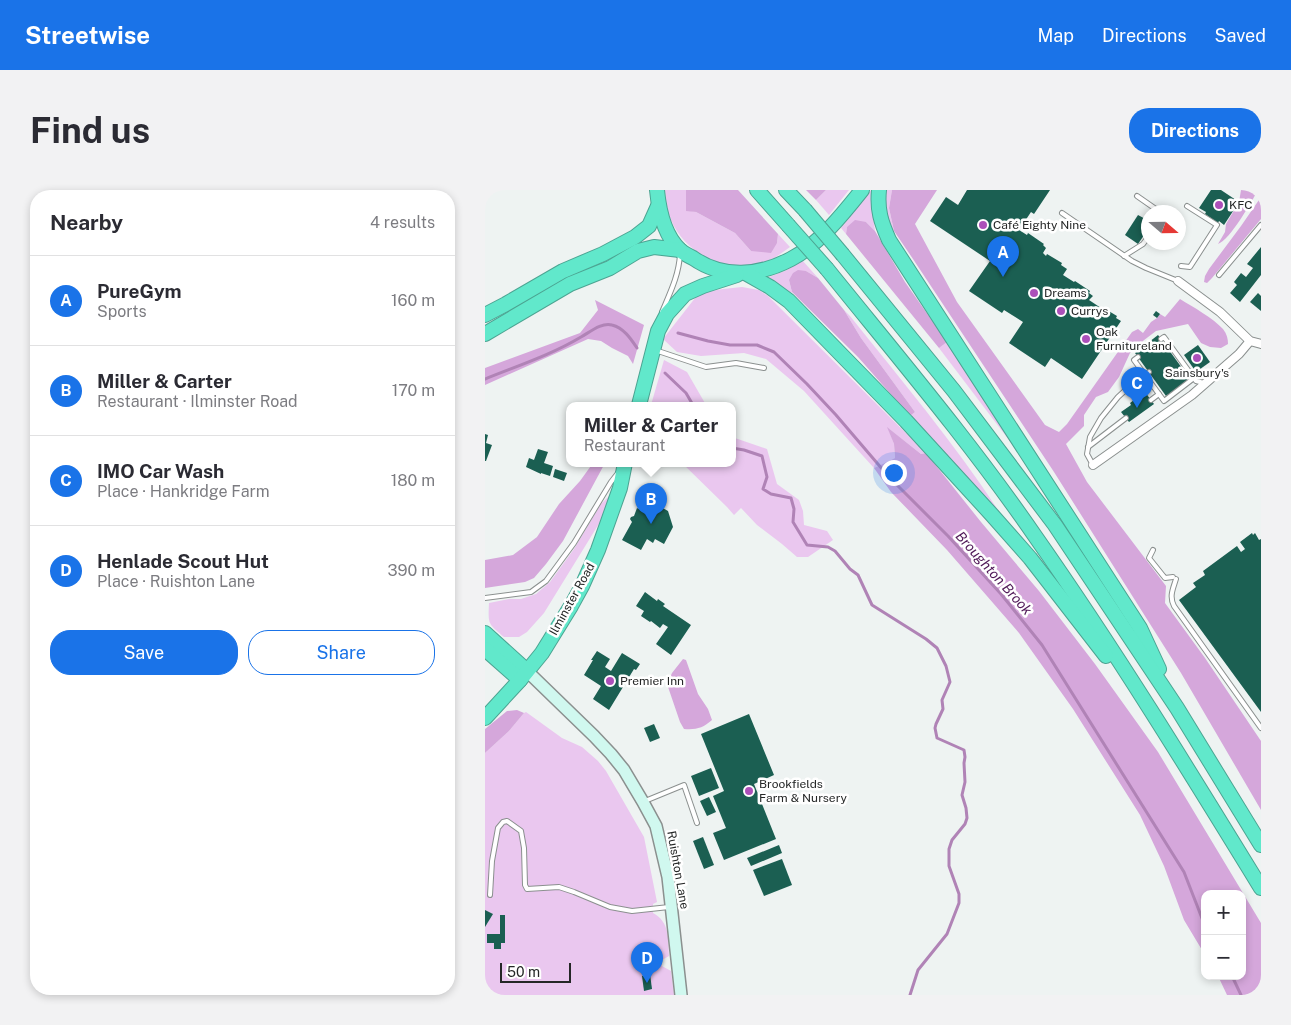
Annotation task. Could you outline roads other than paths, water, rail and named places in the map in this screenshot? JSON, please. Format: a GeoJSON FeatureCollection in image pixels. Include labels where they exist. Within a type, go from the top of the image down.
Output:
{"type":"FeatureCollection","features":[{"type":"Feature","properties":{"kind":"highway"},"geometry":{"type":"LineString","coordinates":[[649,190],[658,206],[667,231],[680,250],[699,263],[714,270],[744,274],[770,287],[789,301],[906,421],[1023,551],[1157,718]]}},
{"type":"Feature","properties":{"kind":"highway"},"geometry":{"type":"LineString","coordinates":[[485,315],[563,271],[603,254],[635,237],[649,226],[658,206],[657,190]]}},
{"type":"Feature","properties":{"kind":"highway"},"geometry":{"type":"LineString","coordinates":[[757,190],[827,269],[949,420],[1030,528],[1157,718],[1261,888]]}},
{"type":"Feature","properties":{"kind":"highway"},"geometry":{"type":"LineString","coordinates":[[786,190],[843,254],[954,391],[1055,525],[1177,708],[1261,845]]}},
{"type":"Feature","properties":{"kind":"highway"},"geometry":{"type":"LineString","coordinates":[[640,402],[658,331],[667,314],[685,294],[703,286],[744,274],[770,269],[792,259],[805,250],[841,216],[862,190]]}},
{"type":"Feature","properties":{"kind":"highway"},"geometry":{"type":"LineString","coordinates":[[879,190],[878,208],[889,240],[1140,628],[1177,708]]}},
{"type":"Feature","properties":{"kind":"highway"},"geometry":{"type":"LineString","coordinates":[[485,334],[570,284],[609,268],[638,251],[654,247],[680,250]]}},
{"type":"Feature","properties":{"kind":"highway","name":"Ilminster Road"},"geometry":{"type":"LineString","coordinates":[[485,718],[542,653],[566,614],[598,550],[620,488],[624,467]]}},
{"type":"Feature","properties":{"kind":"highway"},"geometry":{"type":"LineString","coordinates":[[485,633],[523,675]]}},
{"type":"Feature","properties":{"kind":"highway"},"geometry":{"type":"LineString","coordinates":[[485,649],[523,675]]}},
{"type":"Feature","properties":{"kind":"street"},"geometry":{"type":"LineString","coordinates":[[1178,281],[1220,312],[1250,341],[1261,344]]}},
{"type":"Feature","properties":{"kind":"street"},"geometry":{"type":"LineString","coordinates":[[1093,465],[1192,395],[1239,354],[1250,341]]}},
{"type":"Feature","properties":{"kind":"street","name":"Ruishton Lane"},"geometry":{"type":"LineString","coordinates":[[523,675],[554,697],[611,754],[623,770],[656,826],[668,877],[681,995]]}},
{"type":"Feature","properties":{"kind":"lane"},"geometry":{"type":"LineString","coordinates":[[1137,196],[1150,205]]}},
{"type":"Feature","properties":{"kind":"lane"},"geometry":{"type":"LineString","coordinates":[[1181,266],[1190,267],[1217,225],[1187,206]]}},
{"type":"Feature","properties":{"kind":"lane"},"geometry":{"type":"LineString","coordinates":[[1062,214],[1124,256],[1145,268],[1178,281]]}},
{"type":"Feature","properties":{"kind":"lane"},"geometry":{"type":"LineString","coordinates":[[1219,275],[1261,225]]}},
{"type":"Feature","properties":{"kind":"lane"},"geometry":{"type":"LineString","coordinates":[[1124,256],[1141,245]]}},
{"type":"Feature","properties":{"kind":"lane"},"geometry":{"type":"LineString","coordinates":[[658,331],[661,313],[679,265],[680,250]]}},
{"type":"Feature","properties":{"kind":"lane"},"geometry":{"type":"LineString","coordinates":[[1161,339],[1164,337],[1166,343],[1196,381],[1204,383]]}},
{"type":"Feature","properties":{"kind":"lane"},"geometry":{"type":"LineString","coordinates":[[653,350],[706,367],[736,363],[764,368]]}},
{"type":"Feature","properties":{"kind":"lane"},"geometry":{"type":"LineString","coordinates":[[1138,356],[1133,360],[1145,376],[1152,380],[1153,386],[1161,394],[1163,401],[1190,374]]}},
{"type":"Feature","properties":{"kind":"lane"},"geometry":{"type":"LineString","coordinates":[[1137,365],[1141,362]]}},
{"type":"Feature","properties":{"kind":"lane"},"geometry":{"type":"LineString","coordinates":[[1142,371],[1146,368]]}},
{"type":"Feature","properties":{"kind":"lane"},"geometry":{"type":"LineString","coordinates":[[1093,465],[1087,454],[1088,446],[1090,437],[1101,418],[1118,397],[1149,372]]}},
{"type":"Feature","properties":{"kind":"lane"},"geometry":{"type":"LineString","coordinates":[[1153,386],[1157,384]]}},
{"type":"Feature","properties":{"kind":"lane"},"geometry":{"type":"LineString","coordinates":[[1151,400],[1161,394]]}},
{"type":"Feature","properties":{"kind":"lane"},"geometry":{"type":"LineString","coordinates":[[1088,446],[1127,418]]}},
{"type":"Feature","properties":{"kind":"lane"},"geometry":{"type":"LineString","coordinates":[[485,598],[531,592],[546,581],[574,543],[611,482],[623,467]]}},
{"type":"Feature","properties":{"kind":"lane"},"geometry":{"type":"LineString","coordinates":[[1153,550],[1149,558],[1165,578],[1175,578],[1171,594],[1171,601],[1174,606],[1261,728]]}},
{"type":"Feature","properties":{"kind":"lane"},"geometry":{"type":"LineString","coordinates":[[643,802],[684,785],[697,823]]}},
{"type":"Feature","properties":{"kind":"lane"},"geometry":{"type":"LineString","coordinates":[[490,895],[492,861],[498,828],[503,822],[507,821],[521,832],[524,848],[525,885],[527,889],[559,887],[610,907],[632,911],[671,907]]}},
{"type":"Feature","properties":{"kind":"waterway"},"geometry":{"type":"LineString","coordinates":[[485,379],[546,355],[596,328],[608,324],[627,334],[637,348]]}},
{"type":"Feature","properties":{"kind":"waterway","name":"Broughton Brook"},"geometry":{"type":"LineString","coordinates":[[678,333],[730,345],[757,345],[774,352],[807,384],[889,477],[948,536],[1001,594],[1042,645],[1184,872],[1201,916]]}},
{"type":"Feature","properties":{"kind":"waterway"},"geometry":{"type":"LineString","coordinates":[[665,373],[686,393],[691,402]]}},
{"type":"Feature","properties":{"kind":"waterway"},"geometry":{"type":"LineString","coordinates":[[736,449],[762,456],[767,477],[763,489],[771,494],[791,498],[794,509],[793,522],[807,545],[828,547],[835,551],[850,569],[858,575],[872,605],[937,648],[946,666],[950,682],[942,700],[943,709],[935,728],[937,738],[964,750],[965,757],[965,782],[962,795],[967,818],[965,824],[952,840],[949,849],[949,866],[959,894],[959,903],[947,934],[918,970],[910,995]]}},
{"type":"Feature","properties":{"kind":"waterway","name":"Broughton Brook"},"geometry":{"type":"LineString","coordinates":[[1234,980],[1241,995]]}},
{"type":"Feature","properties":{"kind":"place","name":"KFC"},"geometry":{"type":"Point","coordinates":[1219,205]}},
{"type":"Feature","properties":{"kind":"place","name":"Café Eighty Nine"},"geometry":{"type":"Point","coordinates":[983,225]}},
{"type":"Feature","properties":{"kind":"place","name":"PureGym"},"geometry":{"type":"Point","coordinates":[1003,277]}},
{"type":"Feature","properties":{"kind":"place","name":"Dreams"},"geometry":{"type":"Point","coordinates":[1034,293]}},
{"type":"Feature","properties":{"kind":"place","name":"Currys"},"geometry":{"type":"Point","coordinates":[1061,311]}},
{"type":"Feature","properties":{"kind":"place","name":"Oak Furnitureland"},"geometry":{"type":"Point","coordinates":[1086,339]}},
{"type":"Feature","properties":{"kind":"place","name":"Sainsbury's"},"geometry":{"type":"Point","coordinates":[1197,358]}},
{"type":"Feature","properties":{"kind":"place","name":"IMO Car Wash"},"geometry":{"type":"Point","coordinates":[1137,408]}},
{"type":"Feature","properties":{"kind":"place","name":"Miller & Carter"},"geometry":{"type":"Point","coordinates":[651,524]}},
{"type":"Feature","properties":{"kind":"place","name":"Premier Inn"},"geometry":{"type":"Point","coordinates":[610,681]}},
{"type":"Feature","properties":{"kind":"place","name":"Brookfields Farm & Nursery"},"geometry":{"type":"Point","coordinates":[749,791]}},
{"type":"Feature","properties":{"kind":"place","name":"Henlade Scout Hut"},"geometry":{"type":"Point","coordinates":[647,983]}}]}
